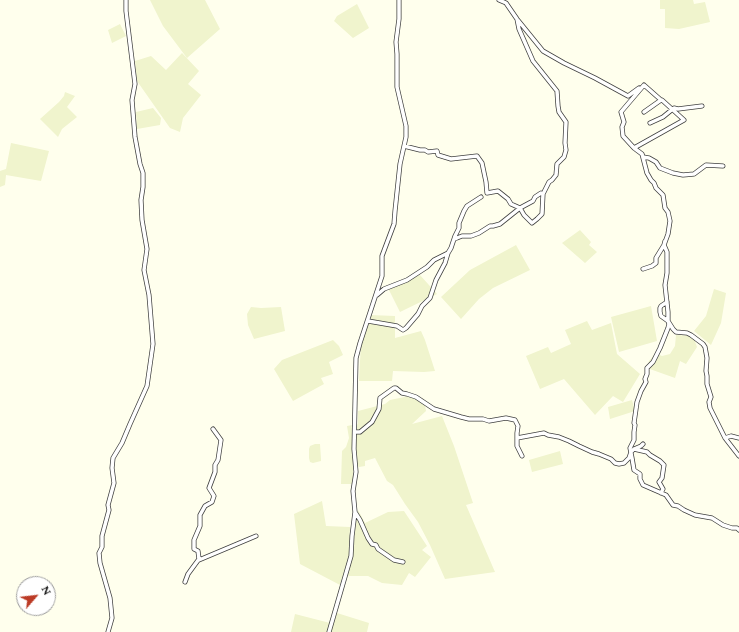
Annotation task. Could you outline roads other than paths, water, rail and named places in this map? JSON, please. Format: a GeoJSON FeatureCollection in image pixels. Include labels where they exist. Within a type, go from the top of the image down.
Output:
{"type":"FeatureCollection","features":[{"type":"Feature","properties":{"kind":"street"},"geometry":{"type":"LineString","coordinates":[[108,632],[112,618],[110,598],[100,563],[99,553],[102,547],[102,536],[114,483],[112,468],[113,458],[122,443],[147,386],[153,344],[149,295],[144,270],[147,249],[142,220],[141,200],[143,173],[135,137],[132,100],[135,84],[126,0]]}},
{"type":"Feature","properties":{"kind":"street"},"geometry":{"type":"LineString","coordinates":[[329,632],[351,556],[354,512],[353,491],[356,472],[354,449],[356,358],[382,276],[382,256],[394,224],[400,164],[406,136],[406,126],[397,87],[396,42],[399,19],[399,0]]}},
{"type":"Feature","properties":{"kind":"street"},"geometry":{"type":"LineString","coordinates":[[499,0],[505,1],[517,19],[543,51],[628,96],[630,101]]}},
{"type":"Feature","properties":{"kind":"street"},"geometry":{"type":"LineString","coordinates":[[404,146],[425,150],[428,152],[437,151],[438,155],[451,159],[476,156],[482,163],[487,194],[498,191],[512,204],[520,208],[524,215],[532,223],[542,214],[543,194],[549,182],[556,175],[557,164],[564,157],[566,150],[566,122],[559,112],[557,91],[533,61],[519,29],[517,19]]}},
{"type":"Feature","properties":{"kind":"street"},"geometry":{"type":"LineString","coordinates":[[628,96],[644,85]]}},
{"type":"Feature","properties":{"kind":"street"},"geometry":{"type":"LineString","coordinates":[[634,148],[684,120],[644,85]]}},
{"type":"Feature","properties":{"kind":"street"},"geometry":{"type":"LineString","coordinates":[[642,269],[656,263],[656,258],[660,253],[668,234],[670,221],[668,212],[665,208],[663,195],[656,188],[648,173],[642,154],[623,136],[622,127],[624,122],[621,112],[644,85]]}},
{"type":"Feature","properties":{"kind":"street"},"geometry":{"type":"LineString","coordinates":[[644,112],[660,100]]}},
{"type":"Feature","properties":{"kind":"street"},"geometry":{"type":"LineString","coordinates":[[650,123],[663,117],[674,108],[678,109],[702,106]]}},
{"type":"Feature","properties":{"kind":"street"},"geometry":{"type":"LineString","coordinates":[[643,157],[649,158],[656,162],[660,168],[683,175],[694,174],[706,165],[722,166]]}},
{"type":"Feature","properties":{"kind":"street"},"geometry":{"type":"LineString","coordinates":[[454,239],[462,236],[471,236],[490,226],[500,224],[520,208],[533,201],[535,197],[542,193],[543,194]]}},
{"type":"Feature","properties":{"kind":"street"},"geometry":{"type":"LineString","coordinates":[[368,321],[397,326],[403,330],[406,328],[418,314],[422,306],[430,298],[436,280],[445,263],[459,228],[459,223],[464,211],[467,206],[481,197]]}},
{"type":"Feature","properties":{"kind":"street"},"geometry":{"type":"LineString","coordinates":[[665,241],[664,245],[667,252],[667,277],[665,285],[668,326],[660,348],[653,362],[647,368],[648,374],[645,379],[646,382],[638,399],[634,423],[634,442],[630,448],[632,451],[634,470],[640,474],[640,479],[643,486],[668,496],[673,505],[695,514],[712,518],[723,525],[737,528],[739,530]]}},
{"type":"Feature","properties":{"kind":"street"},"geometry":{"type":"LineString","coordinates":[[376,295],[384,289],[416,275],[434,260],[448,254]]}},
{"type":"Feature","properties":{"kind":"street"},"geometry":{"type":"LineString","coordinates":[[667,302],[661,306],[661,316],[668,321],[673,330],[676,332],[687,332],[705,347],[707,358],[706,384],[711,397],[709,402],[710,408],[725,438],[739,456]]}},
{"type":"Feature","properties":{"kind":"street"},"geometry":{"type":"LineString","coordinates":[[355,432],[360,432],[372,422],[379,409],[380,398],[395,388],[402,393],[416,397],[434,409],[460,417],[478,420],[484,419],[489,421],[506,418],[515,420],[518,426],[517,446],[522,456]]}},
{"type":"Feature","properties":{"kind":"street"},"geometry":{"type":"LineString","coordinates":[[198,561],[198,551],[194,549],[194,540],[200,526],[200,515],[204,506],[212,502],[214,496],[209,488],[215,472],[215,465],[218,460],[221,440],[213,429]]}},
{"type":"Feature","properties":{"kind":"street"},"geometry":{"type":"LineString","coordinates":[[517,438],[544,433],[569,440],[619,464],[624,463],[632,451],[643,444]]}},
{"type":"Feature","properties":{"kind":"street"},"geometry":{"type":"LineString","coordinates":[[725,438],[731,436],[739,438]]}},
{"type":"Feature","properties":{"kind":"street"},"geometry":{"type":"LineString","coordinates":[[632,451],[648,452],[650,455],[660,460],[664,465],[662,478],[659,482],[663,490],[661,493]]}},
{"type":"Feature","properties":{"kind":"street"},"geometry":{"type":"LineString","coordinates":[[354,512],[360,520],[372,544],[376,545],[378,549],[394,560],[403,562]]}},
{"type":"Feature","properties":{"kind":"street"},"geometry":{"type":"LineString","coordinates":[[184,582],[198,561],[256,536]]}}]}
